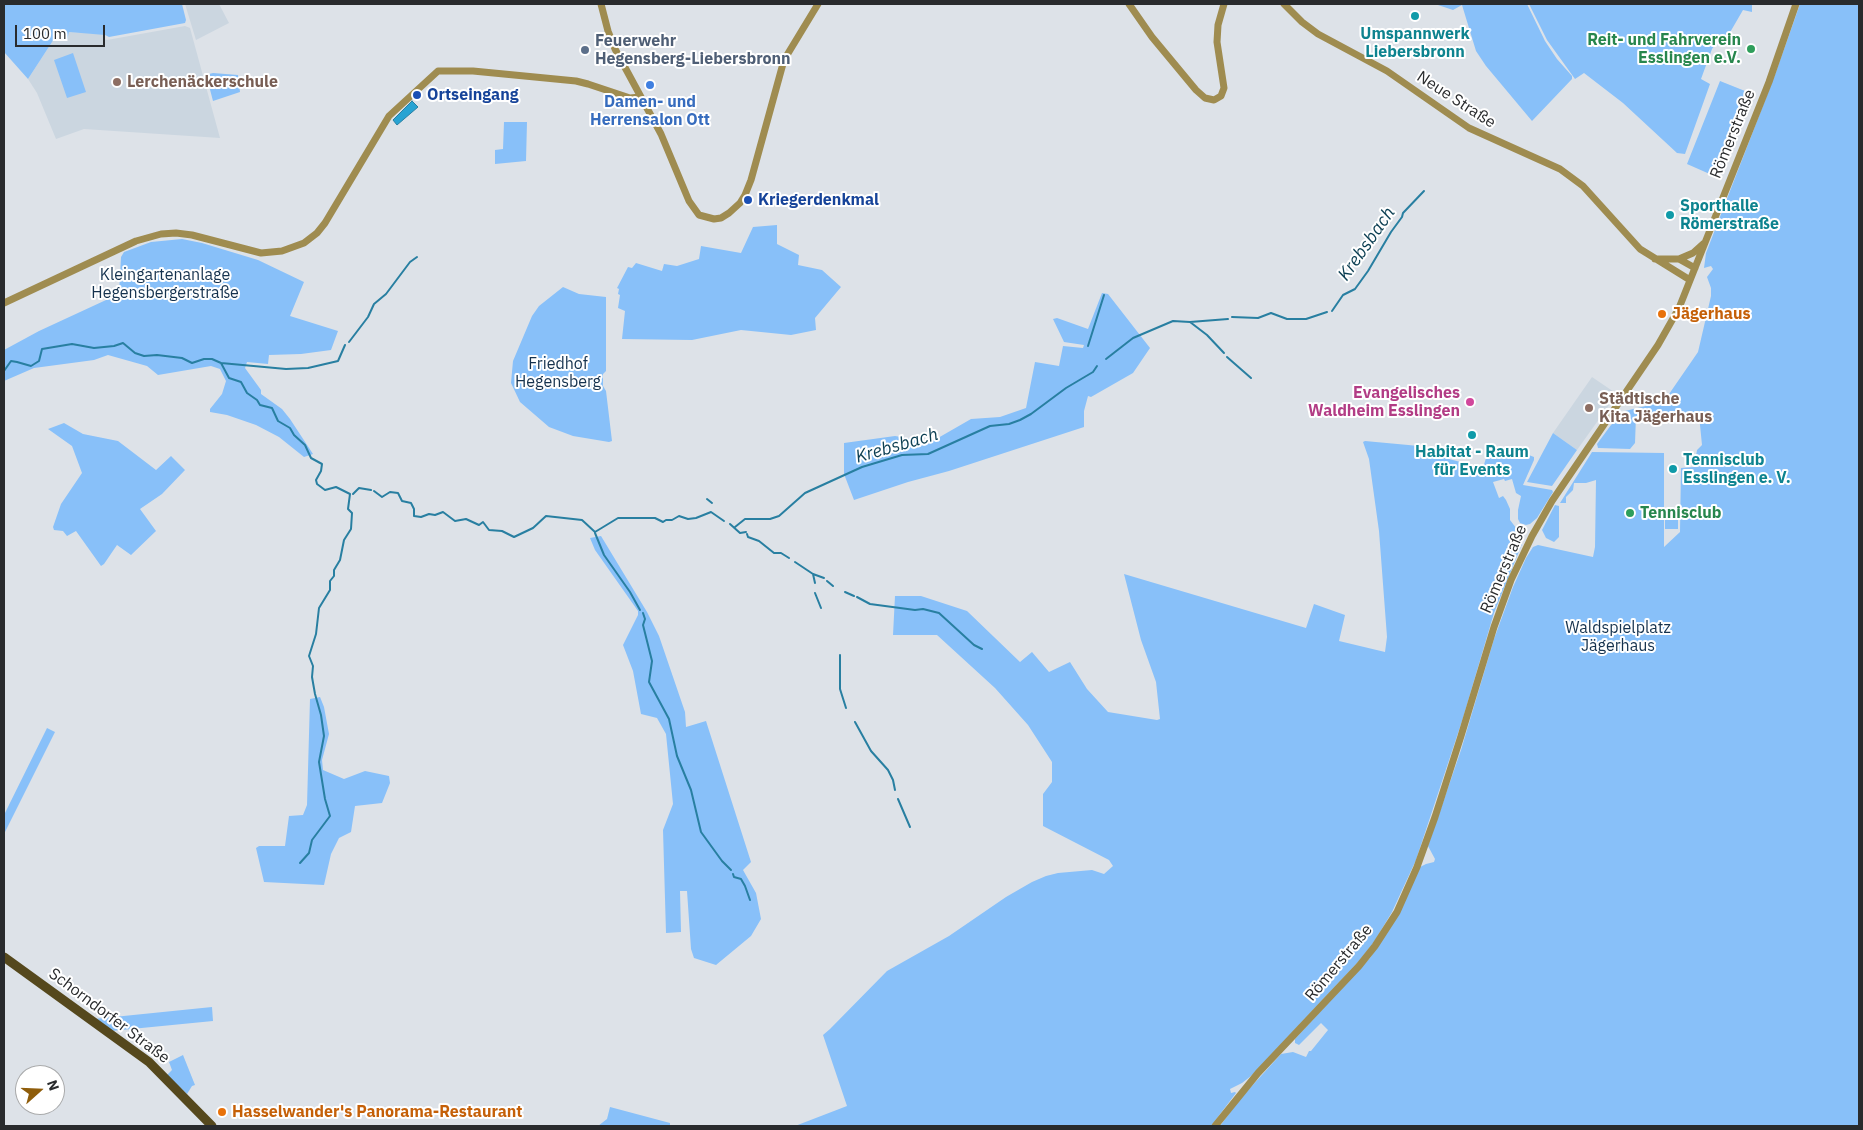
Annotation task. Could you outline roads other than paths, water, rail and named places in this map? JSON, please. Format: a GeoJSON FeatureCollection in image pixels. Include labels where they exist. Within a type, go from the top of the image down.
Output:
{"type":"FeatureCollection","features":[{"type":"Feature","properties":{"kind":"main road","name":"Schorndorfer Straße"},"geometry":{"type":"LineString","coordinates":[[4,957],[149,1062],[212,1126]]}},
{"type":"Feature","properties":{"kind":"street"},"geometry":{"type":"LineString","coordinates":[[601,4],[612,41],[664,140],[687,196],[697,213],[706,218],[714,219],[722,218],[742,200],[751,180],[785,56],[818,4]]}},
{"type":"Feature","properties":{"kind":"street"},"geometry":{"type":"LineString","coordinates":[[1128,4],[1152,37],[1196,90],[1205,98],[1214,100],[1221,96],[1224,88],[1217,42],[1218,25],[1224,4]]}},
{"type":"Feature","properties":{"kind":"street","name":"Neue Straße"},"geometry":{"type":"LineString","coordinates":[[1284,4],[1302,22],[1318,34],[1387,71],[1457,121],[1484,136],[1546,162],[1573,177],[1588,191],[1634,244],[1690,280]]}},
{"type":"Feature","properties":{"kind":"street","name":"Römerstraße"},"geometry":{"type":"LineString","coordinates":[[1215,1126],[1258,1073],[1363,961],[1397,912],[1435,817],[1494,627],[1519,562],[1555,496],[1664,335],[1679,308],[1776,63],[1796,4]]}},
{"type":"Feature","properties":{"kind":"street"},"geometry":{"type":"LineString","coordinates":[[4,303],[136,241],[161,234],[192,235],[261,253],[282,252],[298,246],[312,237],[325,223],[390,116],[431,76],[441,71],[466,71],[576,81],[630,98],[640,96]]}},
{"type":"Feature","properties":{"kind":"street"},"geometry":{"type":"LineString","coordinates":[[1678,260],[1696,250],[1706,241]]}},
{"type":"Feature","properties":{"kind":"street"},"geometry":{"type":"LineString","coordinates":[[1655,259],[1678,260],[1695,268]]}},
{"type":"Feature","properties":{"kind":"waterway","name":"Krebsbach"},"geometry":{"type":"LineString","coordinates":[[1332,311],[1343,295],[1355,289],[1403,213],[1424,191]]}},
{"type":"Feature","properties":{"kind":"waterway"},"geometry":{"type":"LineString","coordinates":[[349,342],[368,317],[374,304],[386,294],[410,262],[417,257]]}},
{"type":"Feature","properties":{"kind":"waterway"},"geometry":{"type":"LineString","coordinates":[[1088,346],[1104,295]]}},
{"type":"Feature","properties":{"kind":"waterway","name":"Krebsbach"},"geometry":{"type":"LineString","coordinates":[[1232,317],[1258,318],[1271,313],[1287,319],[1306,319],[1327,312]]}},
{"type":"Feature","properties":{"kind":"waterway","name":"Krebsbach"},"geometry":{"type":"LineString","coordinates":[[1106,359],[1133,338],[1173,321],[1190,322],[1228,319]]}},
{"type":"Feature","properties":{"kind":"waterway"},"geometry":{"type":"LineString","coordinates":[[1190,322],[1207,335],[1224,353]]}},
{"type":"Feature","properties":{"kind":"waterway"},"geometry":{"type":"LineString","coordinates":[[4,371],[11,361],[31,366],[39,361],[42,349],[72,344],[94,348],[123,343],[135,353],[144,356],[157,355],[182,358],[192,363],[204,359],[212,359],[221,363],[229,378],[241,382],[247,393],[257,400],[260,405],[272,408],[278,421],[290,428],[294,435],[305,445],[311,458],[322,464],[321,471],[316,480],[317,484],[325,490],[336,487],[350,494],[348,509],[352,513],[351,529],[344,540],[340,560],[330,581],[330,590],[319,608],[316,634],[309,656],[313,666],[312,677],[324,736],[319,762],[325,799],[330,816],[312,840],[309,853],[300,863]]}},
{"type":"Feature","properties":{"kind":"waterway"},"geometry":{"type":"LineString","coordinates":[[221,363],[286,369],[308,368],[338,361],[345,345]]}},
{"type":"Feature","properties":{"kind":"waterway"},"geometry":{"type":"LineString","coordinates":[[1227,357],[1251,378]]}},
{"type":"Feature","properties":{"kind":"waterway","name":"Krebsbach"},"geometry":{"type":"LineString","coordinates":[[735,527],[745,519],[770,519],[779,516],[805,493],[862,467],[902,455],[928,454],[990,426],[1009,424],[1020,420],[1093,372],[1097,366]]}},
{"type":"Feature","properties":{"kind":"waterway","name":"Krebsbach"},"geometry":{"type":"LineString","coordinates":[[353,494],[359,488],[371,490]]}},
{"type":"Feature","properties":{"kind":"waterway","name":"Krebsbach"},"geometry":{"type":"LineString","coordinates":[[374,491],[382,497],[390,492],[398,493],[402,501],[411,503],[414,509],[414,516],[421,517],[443,512],[455,521],[466,519],[479,525],[483,522],[489,530],[502,531],[514,537],[533,528],[546,516],[582,520],[595,532],[618,518],[655,518],[663,522],[679,516],[688,519],[696,518],[711,512],[724,521]]}},
{"type":"Feature","properties":{"kind":"waterway"},"geometry":{"type":"LineString","coordinates":[[707,499],[712,503]]}},
{"type":"Feature","properties":{"kind":"waterway"},"geometry":{"type":"LineString","coordinates":[[730,524],[740,533],[746,532]]}},
{"type":"Feature","properties":{"kind":"waterway"},"geometry":{"type":"LineString","coordinates":[[595,533],[604,555],[640,610]]}},
{"type":"Feature","properties":{"kind":"waterway"},"geometry":{"type":"LineString","coordinates":[[747,534],[748,537],[759,541],[774,553],[781,553],[789,558]]}},
{"type":"Feature","properties":{"kind":"waterway"},"geometry":{"type":"LineString","coordinates":[[795,562],[813,574],[824,578]]}},
{"type":"Feature","properties":{"kind":"waterway"},"geometry":{"type":"LineString","coordinates":[[813,574],[815,583]]}},
{"type":"Feature","properties":{"kind":"waterway"},"geometry":{"type":"LineString","coordinates":[[827,581],[833,586]]}},
{"type":"Feature","properties":{"kind":"waterway"},"geometry":{"type":"LineString","coordinates":[[845,592],[854,596]]}},
{"type":"Feature","properties":{"kind":"waterway"},"geometry":{"type":"LineString","coordinates":[[815,593],[821,608]]}},
{"type":"Feature","properties":{"kind":"waterway"},"geometry":{"type":"LineString","coordinates":[[857,597],[870,604],[915,610],[923,609],[939,613],[974,645],[982,649]]}},
{"type":"Feature","properties":{"kind":"waterway"},"geometry":{"type":"LineString","coordinates":[[643,613],[645,619],[643,625],[652,661],[649,682],[669,719],[677,756],[691,790],[701,832],[731,870]]}},
{"type":"Feature","properties":{"kind":"waterway"},"geometry":{"type":"LineString","coordinates":[[840,655],[840,689],[846,708]]}},
{"type":"Feature","properties":{"kind":"waterway"},"geometry":{"type":"LineString","coordinates":[[855,722],[871,751],[888,770],[895,790]]}},
{"type":"Feature","properties":{"kind":"waterway"},"geometry":{"type":"LineString","coordinates":[[898,799],[910,827]]}},
{"type":"Feature","properties":{"kind":"waterway"},"geometry":{"type":"LineString","coordinates":[[733,874],[734,877],[741,879],[750,900]]}},
{"type":"Feature","properties":{"kind":"place","name":"Umspannwerk Liebersbronn"},"geometry":{"type":"Point","coordinates":[1415,16]}},
{"type":"Feature","properties":{"kind":"place","name":"Reit- und Fahrverein Esslingen e.V."},"geometry":{"type":"Point","coordinates":[1751,49]}},
{"type":"Feature","properties":{"kind":"place","name":"Feuerwehr Hegensberg-Liebersbronn"},"geometry":{"type":"Point","coordinates":[585,50]}},
{"type":"Feature","properties":{"kind":"place","name":"Lerchenäckerschule"},"geometry":{"type":"Point","coordinates":[117,82]}},
{"type":"Feature","properties":{"kind":"place","name":"Damen- und Herrensalon Ott"},"geometry":{"type":"Point","coordinates":[650,85]}},
{"type":"Feature","properties":{"kind":"place","name":"Ortseingang"},"geometry":{"type":"Point","coordinates":[417,95]}},
{"type":"Feature","properties":{"kind":"place","name":"Kriegerdenkmal"},"geometry":{"type":"Point","coordinates":[748,200]}},
{"type":"Feature","properties":{"kind":"place","name":"Sporthalle Römerstraße"},"geometry":{"type":"Point","coordinates":[1670,215]}},
{"type":"Feature","properties":{"kind":"place","name":"Jägerhaus"},"geometry":{"type":"Point","coordinates":[1662,314]}},
{"type":"Feature","properties":{"kind":"place","name":"Evangelisches Waldheim Esslingen"},"geometry":{"type":"Point","coordinates":[1470,402]}},
{"type":"Feature","properties":{"kind":"place","name":"Städtische Kita Jägerhaus"},"geometry":{"type":"Point","coordinates":[1589,408]}},
{"type":"Feature","properties":{"kind":"place","name":"Habitat - Raum für Events"},"geometry":{"type":"Point","coordinates":[1472,435]}},
{"type":"Feature","properties":{"kind":"place","name":"Tennisclub Esslingen e. V."},"geometry":{"type":"Point","coordinates":[1673,469]}},
{"type":"Feature","properties":{"kind":"place","name":"Tennisclub"},"geometry":{"type":"Point","coordinates":[1630,513]}},
{"type":"Feature","properties":{"kind":"place","name":"Hasselwander's Panorama-Restaurant"},"geometry":{"type":"Point","coordinates":[222,1112]}},
{"type":"Feature","properties":{"kind":"park label","name":"Kleingartenanlage Hegensbergerstraße"},"geometry":{"type":"Point","coordinates":[165,284]}},
{"type":"Feature","properties":{"kind":"park label","name":"Friedhof Hegensberg"},"geometry":{"type":"Point","coordinates":[558,373]}},
{"type":"Feature","properties":{"kind":"park label","name":"Waldspielplatz Jägerhaus"},"geometry":{"type":"Point","coordinates":[1618,637]}}]}
